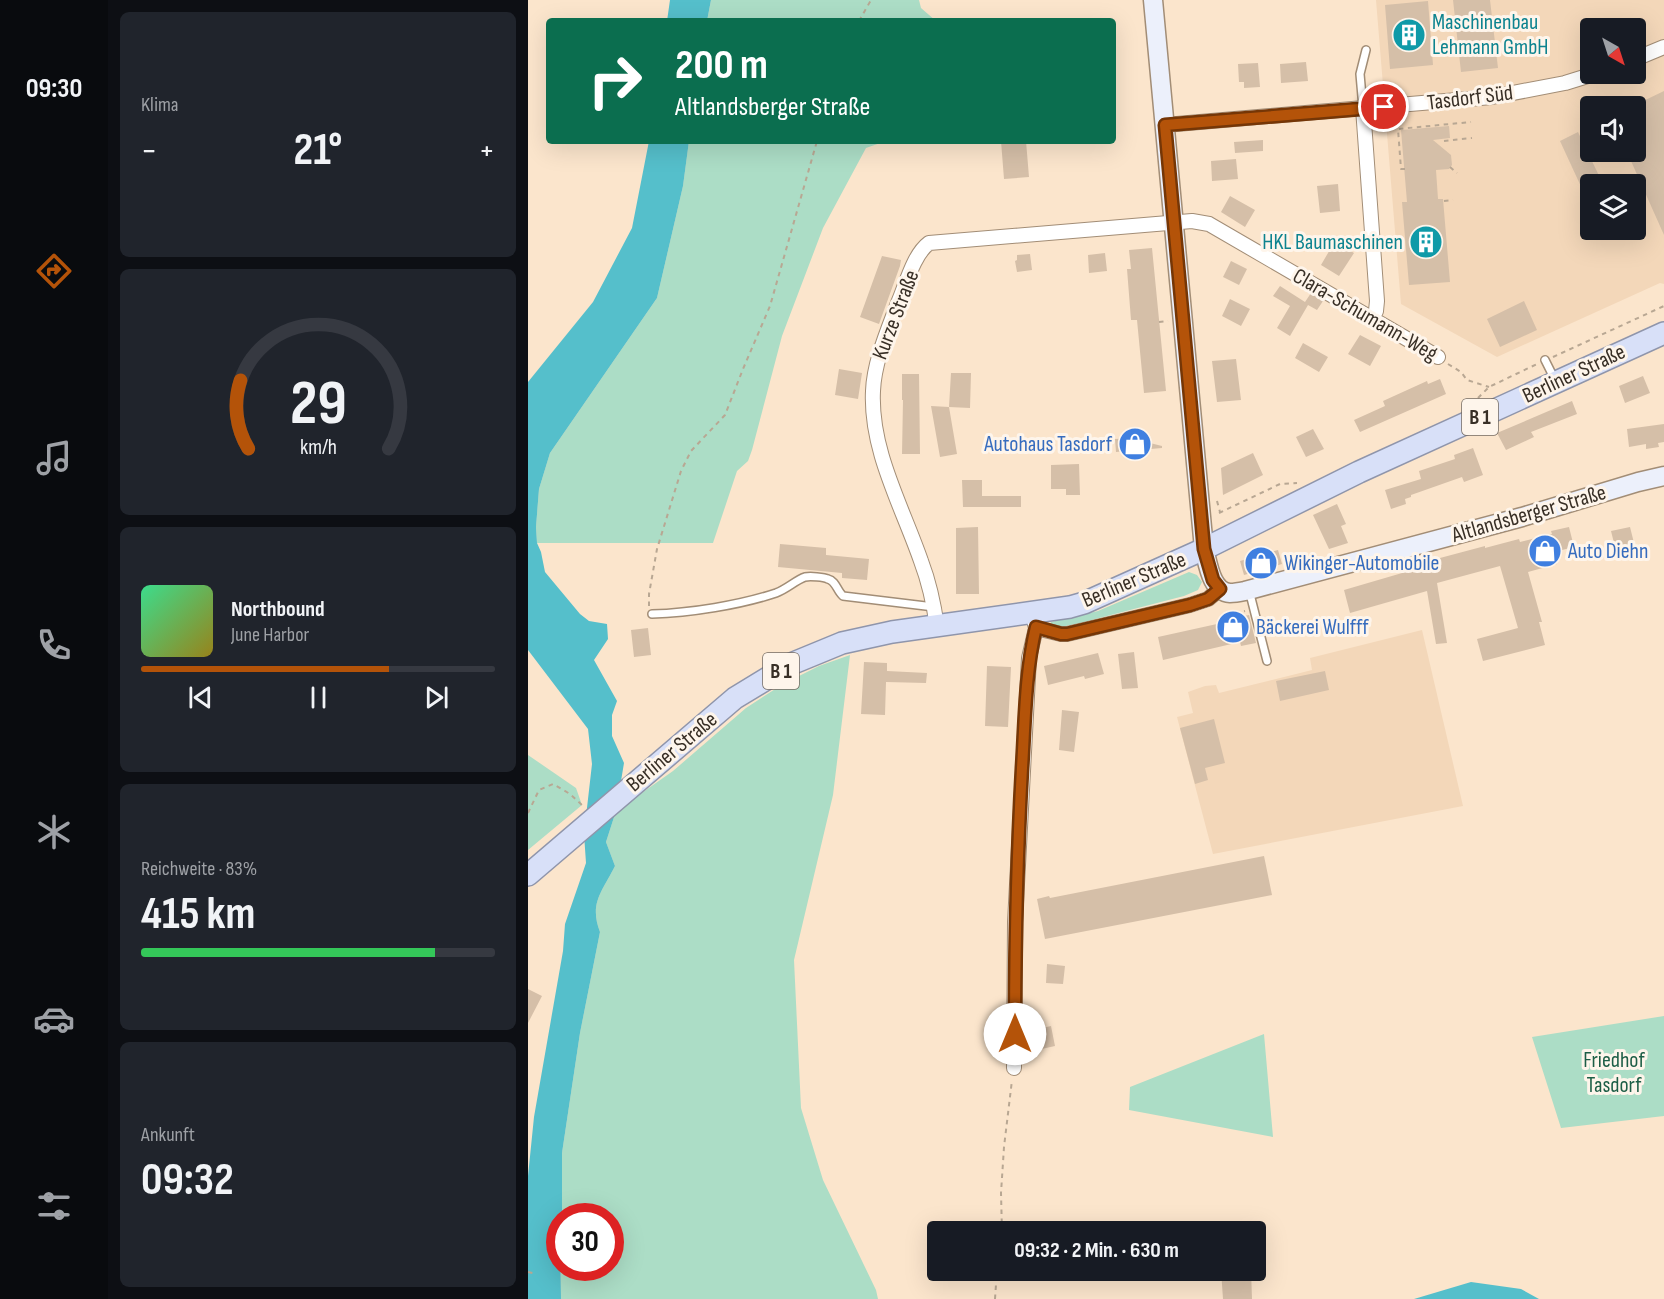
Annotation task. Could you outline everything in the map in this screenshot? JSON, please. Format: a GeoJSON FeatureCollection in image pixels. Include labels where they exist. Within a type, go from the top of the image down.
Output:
{"type":"FeatureCollection","features":[{"type":"Feature","properties":{"kind":"main road"},"geometry":{"type":"LineString","coordinates":[[1153,0],[1204,549],[1213,580],[1220,589]]}},
{"type":"Feature","properties":{"kind":"main road","name":"Berliner Straße"},"geometry":{"type":"LineString","coordinates":[[528,875],[735,698],[791,664],[842,643],[892,633],[935,617],[1034,620],[1084,603],[1204,549],[1359,472],[1664,333]]}},
{"type":"Feature","properties":{"kind":"main road","name":"Altlandsberger Straße"},"geometry":{"type":"LineString","coordinates":[[1220,589],[1229,593],[1249,590],[1511,520],[1664,476]]}},
{"type":"Feature","properties":{"kind":"street"},"geometry":{"type":"LineString","coordinates":[[1646,54],[1664,47]]}},
{"type":"Feature","properties":{"kind":"street","name":"Tasdorf Süd"},"geometry":{"type":"LineString","coordinates":[[1165,125],[1463,100],[1520,93],[1580,78]]}},
{"type":"Feature","properties":{"kind":"street"},"geometry":{"type":"LineString","coordinates":[[1363,108],[1377,301],[1372,319]]}},
{"type":"Feature","properties":{"kind":"street","name":"Clara-Schumann-Weg"},"geometry":{"type":"LineString","coordinates":[[1174,222],[1192,221],[1209,224],[1437,357]]}},
{"type":"Feature","properties":{"kind":"street","name":"Kurze Straße"},"geometry":{"type":"LineString","coordinates":[[935,617],[922,562],[881,454],[873,409],[875,372],[896,311],[924,247],[929,243],[1174,222]]}},
{"type":"Feature","properties":{"kind":"street"},"geometry":{"type":"LineString","coordinates":[[1014,1068],[1015,922],[1029,658],[1034,620],[1061,634],[1067,634],[1190,605],[1208,599],[1220,589]]}},
{"type":"Feature","properties":{"kind":"lane"},"geometry":{"type":"LineString","coordinates":[[1363,108],[1360,74],[1366,50]]}},
{"type":"Feature","properties":{"kind":"lane"},"geometry":{"type":"LineString","coordinates":[[1545,360],[1556,383]]}},
{"type":"Feature","properties":{"kind":"lane"},"geometry":{"type":"LineString","coordinates":[[652,614],[763,597],[787,590],[805,577],[828,579],[835,583],[838,592],[843,596],[935,617]]}},
{"type":"Feature","properties":{"kind":"lane"},"geometry":{"type":"LineString","coordinates":[[1249,590],[1267,661]]}},
{"type":"Feature","properties":{"kind":"path"},"geometry":{"type":"LineString","coordinates":[[861,18],[871,0]]}},
{"type":"Feature","properties":{"kind":"path"},"geometry":{"type":"LineString","coordinates":[[1405,169],[1401,169],[1398,129],[1471,122]]}},
{"type":"Feature","properties":{"kind":"path"},"geometry":{"type":"LineString","coordinates":[[1444,141],[1472,138]]}},
{"type":"Feature","properties":{"kind":"path"},"geometry":{"type":"LineString","coordinates":[[652,614],[649,594],[657,549],[681,471],[691,451],[725,416],[770,306],[816,144]]}},
{"type":"Feature","properties":{"kind":"path"},"geometry":{"type":"LineString","coordinates":[[1450,167],[1457,173]]}},
{"type":"Feature","properties":{"kind":"path"},"geometry":{"type":"LineString","coordinates":[[1444,201],[1453,200]]}},
{"type":"Feature","properties":{"kind":"path","name":"Berliner Straße"},"geometry":{"type":"LineString","coordinates":[[1488,387],[1664,306]]}},
{"type":"Feature","properties":{"kind":"path"},"geometry":{"type":"LineString","coordinates":[[1159,322],[1168,321]]}},
{"type":"Feature","properties":{"kind":"path","name":"Clara-Schumann-Weg"},"geometry":{"type":"LineString","coordinates":[[1437,357],[1461,372],[1467,380],[1488,387]]}},
{"type":"Feature","properties":{"kind":"path"},"geometry":{"type":"LineString","coordinates":[[1243,615],[1230,619],[1229,616],[1250,609]]}},
{"type":"Feature","properties":{"kind":"path"},"geometry":{"type":"LineString","coordinates":[[528,813],[539,790],[553,784],[570,794],[584,807]]}},
{"type":"Feature","properties":{"kind":"path"},"geometry":{"type":"LineString","coordinates":[[1002,1221],[1004,1147],[1014,1068]]}},
{"type":"Feature","properties":{"kind":"path"},"geometry":{"type":"LineString","coordinates":[[528,1272],[536,1274]]}},
{"type":"Feature","properties":{"kind":"path"},"geometry":{"type":"LineString","coordinates":[[995,1299],[996,1281]]}},
{"type":"Feature","properties":{"kind":"shaded area"},"geometry":{"type":"Polygon","coordinates":[[[1376,0],[1664,0],[1664,284],[1660,283],[1497,357],[1401,304],[1376,0]]]}},
{"type":"Feature","properties":{"kind":"shaded area"},"geometry":{"type":"Polygon","coordinates":[[[1422,630],[1463,806],[1213,854],[1177,717],[1193,713],[1188,692],[1216,685],[1219,693],[1312,670],[1310,658],[1422,630]]]}},
{"type":"Feature","properties":{"kind":"green space"},"geometry":{"type":"Polygon","coordinates":[[[711,0],[919,0],[921,8],[933,18],[708,18],[711,0]]]}},
{"type":"Feature","properties":{"kind":"green space"},"geometry":{"type":"Polygon","coordinates":[[[689,144],[877,144],[866,148],[823,228],[782,336],[752,450],[748,461],[737,471],[713,543],[537,543],[539,489],[550,453],[657,298],[683,186],[689,144]]]}},
{"type":"Feature","properties":{"kind":"green space"},"geometry":{"type":"Polygon","coordinates":[[[1189,572],[1197,575],[1202,582],[1198,590],[1184,596],[1080,623],[1061,627],[1050,625],[1051,622],[1098,611],[1189,572]]]}},
{"type":"Feature","properties":{"kind":"green space"},"geometry":{"type":"Polygon","coordinates":[[[850,655],[833,795],[794,960],[801,1108],[823,1180],[876,1290],[878,1299],[561,1299],[561,1281],[624,1281],[624,1203],[562,1203],[562,1153],[580,1033],[600,932],[596,905],[615,866],[606,842],[616,811],[673,771],[746,708],[783,684],[819,666],[850,655]]]}},
{"type":"Feature","properties":{"kind":"green space"},"geometry":{"type":"Polygon","coordinates":[[[528,755],[576,788],[582,805],[528,850],[528,755]]]}},
{"type":"Feature","properties":{"kind":"green space","name":"Friedhof Tasdorf"},"geometry":{"type":"Polygon","coordinates":[[[1664,1016],[1664,1116],[1561,1128],[1532,1037],[1664,1016]]]}},
{"type":"Feature","properties":{"kind":"green space"},"geometry":{"type":"Polygon","coordinates":[[[1264,1034],[1273,1137],[1129,1110],[1130,1087],[1264,1034]]]}},
{"type":"Feature","properties":{"kind":"water"},"geometry":{"type":"Polygon","coordinates":[[[670,0],[711,0],[708,18],[667,18],[670,0]]]}},
{"type":"Feature","properties":{"kind":"water"},"geometry":{"type":"Polygon","coordinates":[[[648,144],[689,144],[683,186],[657,298],[550,453],[539,489],[537,543],[545,572],[580,614],[589,621],[607,624],[608,639],[594,660],[617,701],[612,715],[612,736],[624,763],[616,811],[606,842],[615,866],[596,905],[600,932],[580,1033],[562,1153],[562,1203],[546,1203],[546,1281],[561,1281],[561,1299],[528,1299],[528,1176],[534,1117],[563,951],[565,924],[586,863],[584,834],[592,764],[588,729],[528,650],[528,382],[593,302],[632,228],[648,144]]]}},
{"type":"Feature","properties":{"kind":"water"},"geometry":{"type":"Polygon","coordinates":[[[1471,1282],[1521,1289],[1539,1299],[1414,1299],[1471,1282]]]}},
{"type":"Feature","properties":{"kind":"building"},"geometry":{"type":"Polygon","coordinates":[[[1453,0],[1490,0],[1498,68],[1461,72],[1453,0]]]}},
{"type":"Feature","properties":{"kind":"building","name":"Maschinenbau Lehmann GmbH"},"geometry":{"type":"Polygon","coordinates":[[[1428,1],[1433,65],[1390,69],[1385,5],[1428,1]]]}},
{"type":"Feature","properties":{"kind":"building"},"geometry":{"type":"Polygon","coordinates":[[[1306,62],[1308,81],[1281,83],[1280,64],[1306,62]]]}},
{"type":"Feature","properties":{"kind":"building"},"geometry":{"type":"Polygon","coordinates":[[[1258,63],[1260,87],[1244,88],[1244,82],[1239,82],[1238,64],[1258,63]]]}},
{"type":"Feature","properties":{"kind":"building"},"geometry":{"type":"Polygon","coordinates":[[[1664,91],[1664,235],[1646,195],[1646,174],[1637,174],[1631,162],[1646,162],[1646,100],[1664,91]]]}},
{"type":"Feature","properties":{"kind":"building","name":"HKL Baumaschinen"},"geometry":{"type":"Polygon","coordinates":[[[1449,126],[1450,138],[1433,140],[1451,155],[1452,165],[1449,169],[1436,170],[1438,199],[1443,199],[1450,282],[1409,285],[1402,202],[1407,202],[1401,130],[1449,126]]]}},
{"type":"Feature","properties":{"kind":"building"},"geometry":{"type":"Polygon","coordinates":[[[1578,132],[1580,162],[1592,162],[1598,174],[1580,174],[1580,184],[1560,141],[1578,132]]]}},
{"type":"Feature","properties":{"kind":"building"},"geometry":{"type":"Polygon","coordinates":[[[1263,140],[1263,151],[1235,153],[1234,142],[1263,140]]]}},
{"type":"Feature","properties":{"kind":"building"},"geometry":{"type":"Polygon","coordinates":[[[1001,144],[1026,144],[1029,177],[1004,179],[1001,144]]]}},
{"type":"Feature","properties":{"kind":"building"},"geometry":{"type":"Polygon","coordinates":[[[1236,159],[1238,179],[1212,181],[1211,161],[1236,159]]]}},
{"type":"Feature","properties":{"kind":"building"},"geometry":{"type":"Polygon","coordinates":[[[1338,184],[1340,211],[1320,213],[1317,186],[1338,184]]]}},
{"type":"Feature","properties":{"kind":"building"},"geometry":{"type":"Polygon","coordinates":[[[1230,196],[1255,210],[1245,227],[1221,212],[1230,196]]]}},
{"type":"Feature","properties":{"kind":"building"},"geometry":{"type":"Polygon","coordinates":[[[1335,241],[1354,253],[1339,276],[1321,265],[1335,241]]]}},
{"type":"Feature","properties":{"kind":"building"},"geometry":{"type":"Polygon","coordinates":[[[1152,248],[1166,391],[1144,393],[1137,320],[1131,320],[1127,269],[1131,269],[1129,250],[1152,248]]]}},
{"type":"Feature","properties":{"kind":"building"},"geometry":{"type":"Polygon","coordinates":[[[1105,253],[1107,271],[1089,273],[1088,255],[1105,253]]]}},
{"type":"Feature","properties":{"kind":"building"},"geometry":{"type":"Polygon","coordinates":[[[1030,254],[1032,270],[1017,272],[1015,261],[1017,255],[1030,254]]]}},
{"type":"Feature","properties":{"kind":"building"},"geometry":{"type":"Polygon","coordinates":[[[882,256],[901,260],[879,324],[860,317],[882,256]]]}},
{"type":"Feature","properties":{"kind":"building"},"geometry":{"type":"Polygon","coordinates":[[[1231,261],[1247,269],[1239,285],[1223,277],[1231,261]]]}},
{"type":"Feature","properties":{"kind":"building"},"geometry":{"type":"Polygon","coordinates":[[[1280,286],[1305,302],[1311,293],[1323,301],[1317,310],[1308,305],[1290,336],[1277,328],[1290,306],[1273,296],[1280,286]]]}},
{"type":"Feature","properties":{"kind":"building"},"geometry":{"type":"Polygon","coordinates":[[[1230,299],[1250,309],[1241,326],[1222,316],[1230,299]]]}},
{"type":"Feature","properties":{"kind":"building"},"geometry":{"type":"Polygon","coordinates":[[[1524,301],[1537,330],[1500,347],[1487,319],[1524,301]]]}},
{"type":"Feature","properties":{"kind":"building"},"geometry":{"type":"Polygon","coordinates":[[[1360,335],[1381,346],[1370,366],[1348,354],[1360,335]]]}},
{"type":"Feature","properties":{"kind":"building"},"geometry":{"type":"Polygon","coordinates":[[[1303,343],[1328,357],[1319,372],[1295,358],[1303,343]]]}},
{"type":"Feature","properties":{"kind":"building"},"geometry":{"type":"Polygon","coordinates":[[[1236,359],[1241,400],[1217,402],[1212,361],[1236,359]]]}},
{"type":"Feature","properties":{"kind":"building"},"geometry":{"type":"Polygon","coordinates":[[[839,369],[862,373],[858,399],[835,395],[839,369]]]}},
{"type":"Feature","properties":{"kind":"building"},"geometry":{"type":"Polygon","coordinates":[[[951,373],[971,373],[970,408],[949,407],[951,373]]]}},
{"type":"Feature","properties":{"kind":"building"},"geometry":{"type":"Polygon","coordinates":[[[902,374],[919,374],[920,454],[902,454],[902,374]]]}},
{"type":"Feature","properties":{"kind":"building"},"geometry":{"type":"Polygon","coordinates":[[[1643,376],[1650,393],[1625,403],[1619,386],[1643,376]]]}},
{"type":"Feature","properties":{"kind":"building"},"geometry":{"type":"Polygon","coordinates":[[[1440,379],[1446,394],[1360,432],[1354,420],[1385,406],[1383,401],[1427,381],[1428,384],[1440,379]]]}},
{"type":"Feature","properties":{"kind":"building"},"geometry":{"type":"Polygon","coordinates":[[[1572,401],[1577,414],[1531,432],[1534,437],[1506,450],[1497,433],[1572,401]]]}},
{"type":"Feature","properties":{"kind":"building"},"geometry":{"type":"Polygon","coordinates":[[[931,406],[949,407],[957,454],[940,457],[931,406]]]}},
{"type":"Feature","properties":{"kind":"building"},"geometry":{"type":"Polygon","coordinates":[[[1664,424],[1664,442],[1658,443],[1659,447],[1646,449],[1646,444],[1629,447],[1627,429],[1664,424]]]}},
{"type":"Feature","properties":{"kind":"building"},"geometry":{"type":"Polygon","coordinates":[[[1313,429],[1324,449],[1306,457],[1296,437],[1313,429]]]}},
{"type":"Feature","properties":{"kind":"building","name":"Autohaus Tasdorf"},"geometry":{"type":"Polygon","coordinates":[[[1130,438],[1162,446],[1162,448],[1116,452],[1115,439],[1130,438]]]}},
{"type":"Feature","properties":{"kind":"building"},"geometry":{"type":"Polygon","coordinates":[[[1473,448],[1483,475],[1464,482],[1462,477],[1411,495],[1405,499],[1406,504],[1391,509],[1385,490],[1421,479],[1419,471],[1455,459],[1454,455],[1473,448]]]}},
{"type":"Feature","properties":{"kind":"building"},"geometry":{"type":"Polygon","coordinates":[[[1253,453],[1263,475],[1223,495],[1221,468],[1253,453]]]}},
{"type":"Feature","properties":{"kind":"building"},"geometry":{"type":"Polygon","coordinates":[[[1079,464],[1080,495],[1066,495],[1066,489],[1051,489],[1051,465],[1079,464]]]}},
{"type":"Feature","properties":{"kind":"building"},"geometry":{"type":"Polygon","coordinates":[[[962,480],[982,480],[982,496],[1021,496],[1021,507],[963,507],[962,480]]]}},
{"type":"Feature","properties":{"kind":"building"},"geometry":{"type":"Polygon","coordinates":[[[1337,504],[1346,524],[1341,526],[1348,543],[1329,549],[1313,515],[1337,504]]]}},
{"type":"Feature","properties":{"kind":"building"},"geometry":{"type":"Polygon","coordinates":[[[978,527],[979,594],[956,594],[956,528],[978,527]]]}},
{"type":"Feature","properties":{"kind":"building"},"geometry":{"type":"Polygon","coordinates":[[[1569,527],[1574,547],[1554,552],[1557,564],[1528,572],[1542,622],[1539,622],[1545,645],[1483,661],[1477,639],[1518,628],[1500,566],[1437,583],[1447,643],[1436,644],[1427,591],[1350,613],[1344,590],[1426,566],[1425,562],[1485,546],[1485,548],[1519,539],[1520,542],[1569,527]]]}},
{"type":"Feature","properties":{"kind":"building"},"geometry":{"type":"Polygon","coordinates":[[[1630,527],[1635,547],[1616,551],[1611,531],[1630,527]]]}},
{"type":"Feature","properties":{"kind":"building"},"geometry":{"type":"Polygon","coordinates":[[[780,544],[826,548],[826,555],[869,559],[867,580],[842,578],[842,573],[778,567],[780,544]]]}},
{"type":"Feature","properties":{"kind":"building","name":"Wikinger-Automobile"},"geometry":{"type":"Polygon","coordinates":[[[1278,550],[1282,564],[1244,575],[1240,561],[1278,550]]]}},
{"type":"Feature","properties":{"kind":"building"},"geometry":{"type":"Polygon","coordinates":[[[1249,615],[1256,643],[1241,646],[1240,642],[1163,660],[1158,637],[1249,615]]]}},
{"type":"Feature","properties":{"kind":"building"},"geometry":{"type":"Polygon","coordinates":[[[648,628],[651,655],[634,657],[631,630],[648,628]]]}},
{"type":"Feature","properties":{"kind":"building"},"geometry":{"type":"Polygon","coordinates":[[[1134,652],[1138,688],[1122,689],[1118,654],[1134,652]]]}},
{"type":"Feature","properties":{"kind":"building"},"geometry":{"type":"Polygon","coordinates":[[[1098,653],[1104,674],[1085,679],[1084,676],[1048,685],[1044,666],[1098,653]]]}},
{"type":"Feature","properties":{"kind":"building"},"geometry":{"type":"Polygon","coordinates":[[[864,662],[887,663],[887,671],[927,673],[926,683],[886,682],[885,715],[861,714],[864,662]]]}},
{"type":"Feature","properties":{"kind":"building"},"geometry":{"type":"Polygon","coordinates":[[[987,666],[1011,667],[1008,727],[985,726],[987,666]]]}},
{"type":"Feature","properties":{"kind":"building"},"geometry":{"type":"Polygon","coordinates":[[[1325,671],[1329,690],[1280,701],[1276,681],[1325,671]]]}},
{"type":"Feature","properties":{"kind":"building"},"geometry":{"type":"Polygon","coordinates":[[[1062,710],[1079,712],[1074,752],[1059,750],[1062,710]]]}},
{"type":"Feature","properties":{"kind":"building"},"geometry":{"type":"Polygon","coordinates":[[[1214,719],[1225,763],[1205,768],[1208,780],[1195,784],[1180,728],[1214,719]]]}},
{"type":"Feature","properties":{"kind":"building"},"geometry":{"type":"Polygon","coordinates":[[[1264,856],[1272,895],[1045,939],[1037,899],[1264,856]]]}},
{"type":"Feature","properties":{"kind":"building"},"geometry":{"type":"Polygon","coordinates":[[[1047,964],[1065,966],[1063,984],[1046,983],[1047,964]]]}},
{"type":"Feature","properties":{"kind":"building"},"geometry":{"type":"Polygon","coordinates":[[[528,989],[542,996],[528,1023],[528,989]]]}},
{"type":"Feature","properties":{"kind":"building"},"geometry":{"type":"Polygon","coordinates":[[[1051,1026],[1055,1046],[1037,1050],[1033,1030],[1051,1026]]]}},
{"type":"Feature","properties":{"kind":"building"},"geometry":{"type":"Polygon","coordinates":[[[1222,1281],[1251,1281],[1252,1299],[1223,1299],[1222,1281]]]}},
{"type":"Feature","properties":{"kind":"place","name":"Maschinenbau Lehmann GmbH"},"geometry":{"type":"Point","coordinates":[1409,35]}},
{"type":"Feature","properties":{"kind":"place","name":"HKL Baumaschinen"},"geometry":{"type":"Point","coordinates":[1426,242]}},
{"type":"Feature","properties":{"kind":"place","name":"Autohaus Tasdorf"},"geometry":{"type":"Point","coordinates":[1135,444]}},
{"type":"Feature","properties":{"kind":"place","name":"Auto Diehn"},"geometry":{"type":"Point","coordinates":[1545,551]}},
{"type":"Feature","properties":{"kind":"place","name":"Wikinger-Automobile"},"geometry":{"type":"Point","coordinates":[1261,563]}},
{"type":"Feature","properties":{"kind":"place","name":"Bäckerei Wulfff"},"geometry":{"type":"Point","coordinates":[1233,627]}},
{"type":"Feature","properties":{"kind":"route"},"geometry":{"type":"LineString","coordinates":[[1015,1034],[1015,922],[1021,795],[1029,658],[1036,627],[1067,634],[1190,605],[1208,599],[1220,589],[1213,580],[1204,549],[1165,125],[1384,107]]}}]}
